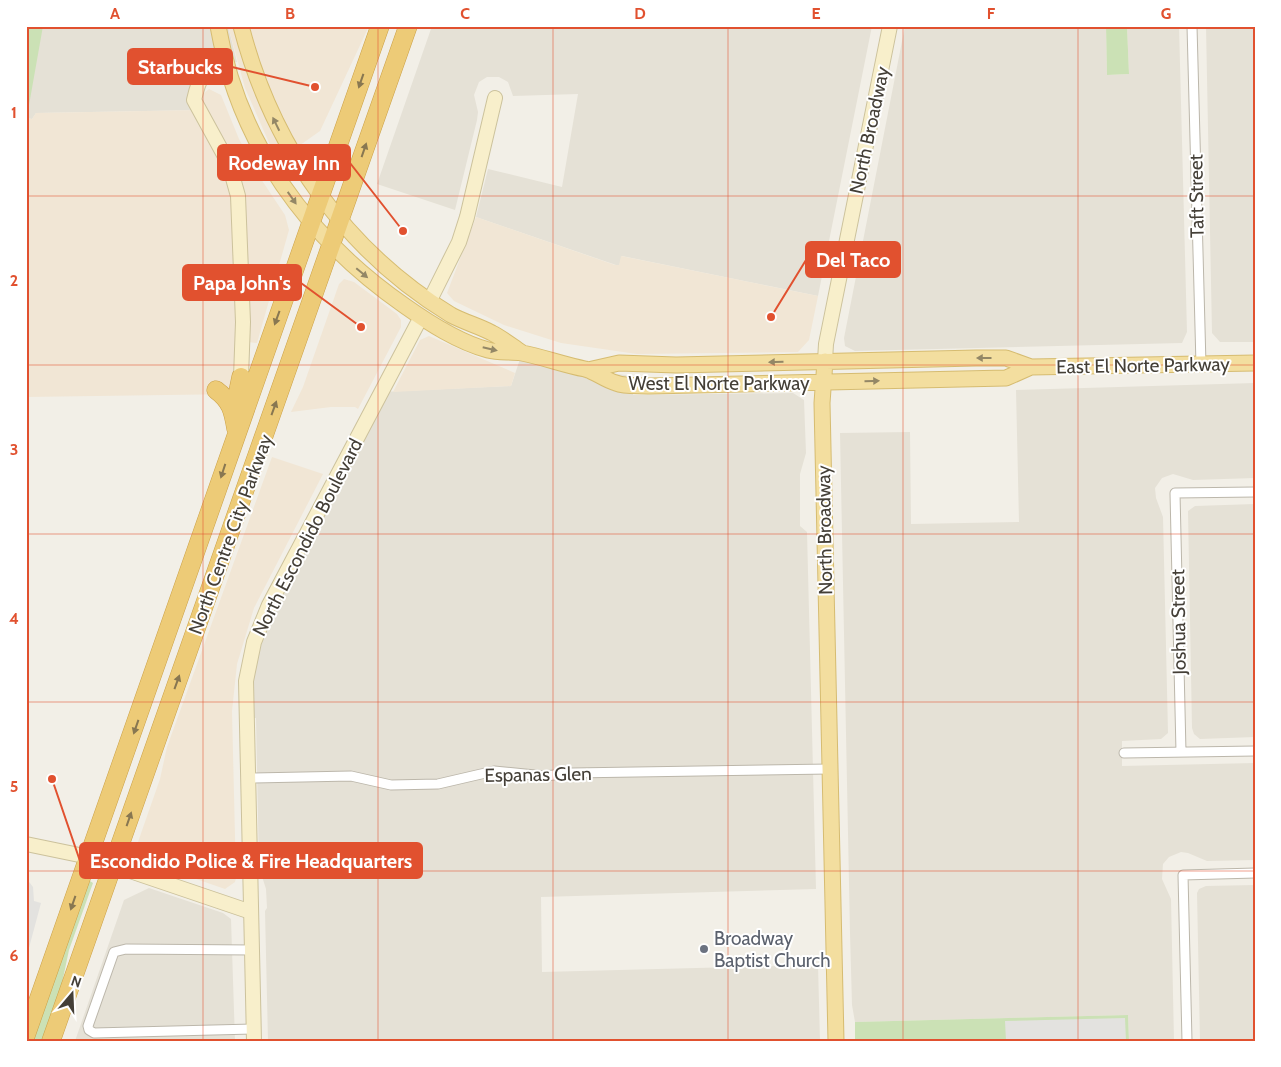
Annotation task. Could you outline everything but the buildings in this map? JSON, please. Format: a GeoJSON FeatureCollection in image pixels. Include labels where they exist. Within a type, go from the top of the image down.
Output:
{"type":"FeatureCollection","features":[{"type":"Feature","properties":{"kind":"highway","name":"North Centre City Parkway"},"geometry":{"type":"LineString","coordinates":[[26,1035],[197,553],[236,431],[380,26]]}},
{"type":"Feature","properties":{"kind":"highway","name":"North Centre City Parkway"},"geometry":{"type":"LineString","coordinates":[[51,1041],[408,26]]}},
{"type":"Feature","properties":{"kind":"highway"},"geometry":{"type":"LineString","coordinates":[[236,431],[234,412],[241,377]]}},
{"type":"Feature","properties":{"kind":"highway"},"geometry":{"type":"LineString","coordinates":[[216,390],[228,399],[234,412]]}},
{"type":"Feature","properties":{"kind":"main road","name":"West El Norte Parkway"},"geometry":{"type":"LineString","coordinates":[[218,26],[226,64],[246,118],[257,142],[287,192],[331,246],[371,281],[421,317],[451,334],[488,350],[522,353],[588,370],[617,384],[650,386],[824,383]]}},
{"type":"Feature","properties":{"kind":"main road","name":"West El Norte Parkway"},"geometry":{"type":"LineString","coordinates":[[241,26],[261,91],[271,113],[292,154],[339,221],[381,263],[430,300],[451,315],[493,333],[522,353]]}},
{"type":"Feature","properties":{"kind":"main road","name":"East El Norte Parkway"},"geometry":{"type":"LineString","coordinates":[[825,361],[1006,358],[1031,367],[1255,364]]}},
{"type":"Feature","properties":{"kind":"main road","name":"West El Norte Parkway"},"geometry":{"type":"LineString","coordinates":[[588,370],[619,363],[676,365],[825,361]]}},
{"type":"Feature","properties":{"kind":"main road","name":"North Broadway"},"geometry":{"type":"LineString","coordinates":[[825,361],[822,403],[836,1041]]}},
{"type":"Feature","properties":{"kind":"main road","name":"East El Norte Parkway"},"geometry":{"type":"LineString","coordinates":[[824,383],[1006,378],[1031,367]]}},
{"type":"Feature","properties":{"kind":"street","name":"North Broadway"},"geometry":{"type":"LineString","coordinates":[[825,361],[826,344],[890,26]]}},
{"type":"Feature","properties":{"kind":"street","name":"Taft Street"},"geometry":{"type":"LineString","coordinates":[[1192,26],[1200,365]]}},
{"type":"Feature","properties":{"kind":"street"},"geometry":{"type":"LineString","coordinates":[[226,64],[212,66],[198,80],[194,100],[230,164],[238,196],[243,322],[241,377]]}},
{"type":"Feature","properties":{"kind":"street"},"geometry":{"type":"LineString","coordinates":[[430,300],[459,242],[495,98]]}},
{"type":"Feature","properties":{"kind":"street","name":"North Escondido Boulevard"},"geometry":{"type":"LineString","coordinates":[[253,1035],[246,681],[254,642],[269,605],[421,317]]}},
{"type":"Feature","properties":{"kind":"street","name":"Joshua Street"},"geometry":{"type":"LineString","coordinates":[[1181,752],[1174,492],[1255,492]]}},
{"type":"Feature","properties":{"kind":"street"},"geometry":{"type":"LineString","coordinates":[[1124,753],[1255,751]]}},
{"type":"Feature","properties":{"kind":"street","name":"Espanas Glen"},"geometry":{"type":"LineString","coordinates":[[249,778],[351,776],[391,785],[438,784],[494,772],[545,776],[572,773],[830,769]]}},
{"type":"Feature","properties":{"kind":"street"},"geometry":{"type":"LineString","coordinates":[[26,844],[89,857],[251,912]]}},
{"type":"Feature","properties":{"kind":"street"},"geometry":{"type":"LineString","coordinates":[[1187,1041],[1183,874],[1255,873]]}},
{"type":"Feature","properties":{"kind":"street"},"geometry":{"type":"LineString","coordinates":[[252,950],[126,949],[114,952],[88,1026],[89,1030],[94,1033],[253,1035]]}},
{"type":"Feature","properties":{"kind":"shaded area"},"geometry":{"type":"Polygon","coordinates":[[[26,26],[228,26],[237,62],[212,66],[199,80],[200,110],[36,113],[32,119],[26,118],[26,26]]]}},
{"type":"Feature","properties":{"kind":"shaded area"},"geometry":{"type":"Polygon","coordinates":[[[228,26],[369,26],[320,131],[279,160],[270,145],[245,88],[228,26]]]}},
{"type":"Feature","properties":{"kind":"shaded area"},"geometry":{"type":"Polygon","coordinates":[[[432,26],[872,26],[818,296],[622,256],[619,266],[476,217],[488,169],[562,187],[578,94],[513,96],[508,82],[499,77],[487,77],[479,82],[474,95],[478,112],[477,120],[455,210],[377,184],[432,26]]]}},
{"type":"Feature","properties":{"kind":"shaded area"},"geometry":{"type":"Polygon","coordinates":[[[905,26],[1106,26],[1107,75],[1129,74],[1127,26],[1179,26],[1187,332],[1182,343],[855,351],[845,346],[844,338],[905,26]]]}},
{"type":"Feature","properties":{"kind":"shaded area"},"geometry":{"type":"Polygon","coordinates":[[[1206,26],[1255,26],[1255,342],[1220,342],[1212,333],[1206,26]]]}},
{"type":"Feature","properties":{"kind":"shaded area"},"geometry":{"type":"Polygon","coordinates":[[[209,89],[221,95],[239,139],[261,179],[285,215],[289,230],[257,343],[248,342],[245,213],[203,106],[203,94],[209,89]]]}},
{"type":"Feature","properties":{"kind":"shaded area"},"geometry":{"type":"Polygon","coordinates":[[[200,110],[238,196],[237,394],[26,397],[26,118],[32,119],[36,113],[200,110]]]}},
{"type":"Feature","properties":{"kind":"shaded area"},"geometry":{"type":"Polygon","coordinates":[[[476,217],[615,265],[619,265],[621,256],[818,296],[809,340],[798,352],[637,354],[561,343],[504,325],[454,301],[447,293],[476,217]]]}},
{"type":"Feature","properties":{"kind":"shaded area"},"geometry":{"type":"Polygon","coordinates":[[[344,279],[354,282],[397,314],[401,320],[401,327],[358,409],[355,407],[331,407],[291,412],[303,387],[339,284],[344,279]]]}},
{"type":"Feature","properties":{"kind":"shaded area"},"geometry":{"type":"Polygon","coordinates":[[[429,336],[515,373],[511,386],[393,392],[420,340],[429,336]]]}},
{"type":"Feature","properties":{"kind":"shaded area"},"geometry":{"type":"Polygon","coordinates":[[[522,353],[588,370],[632,376],[633,395],[793,393],[804,400],[806,453],[800,474],[800,526],[807,532],[816,889],[541,897],[542,972],[818,965],[820,1041],[268,1041],[265,911],[267,908],[266,889],[259,867],[256,718],[247,718],[254,642],[381,392],[511,386],[522,353]]]}},
{"type":"Feature","properties":{"kind":"shaded area"},"geometry":{"type":"Polygon","coordinates":[[[1255,383],[1255,478],[1193,480],[1173,474],[1162,478],[1155,488],[1156,498],[1163,517],[1168,733],[1161,739],[1122,741],[1122,766],[1255,763],[1255,860],[1207,861],[1181,852],[1169,857],[1163,864],[1162,879],[1171,899],[1174,1041],[1129,1041],[1128,1015],[855,1022],[852,1005],[850,933],[840,433],[910,432],[911,524],[1019,522],[1016,390],[1255,383]]]}},
{"type":"Feature","properties":{"kind":"shaded area"},"geometry":{"type":"Polygon","coordinates":[[[272,457],[323,474],[254,608],[237,664],[232,711],[236,878],[235,882],[225,889],[147,862],[139,852],[138,842],[160,779],[167,747],[272,457]]]}},
{"type":"Feature","properties":{"kind":"shaded area"},"geometry":{"type":"Polygon","coordinates":[[[1255,504],[1255,737],[1200,739],[1194,734],[1192,728],[1188,511],[1195,506],[1255,504]]]}},
{"type":"Feature","properties":{"kind":"shaded area"},"geometry":{"type":"Polygon","coordinates":[[[26,878],[33,887],[34,901],[41,903],[26,959],[26,878]]]}},
{"type":"Feature","properties":{"kind":"shaded area"},"geometry":{"type":"Polygon","coordinates":[[[1255,885],[1255,1041],[1200,1041],[1197,893],[1199,889],[1206,886],[1255,885]]]}},
{"type":"Feature","properties":{"kind":"shaded area"},"geometry":{"type":"Polygon","coordinates":[[[149,888],[223,913],[231,919],[235,1041],[75,1041],[124,900],[149,888]]]}},
{"type":"Feature","properties":{"kind":"shaded area"},"geometry":{"type":"Polygon","coordinates":[[[1125,1018],[1126,1041],[1006,1041],[1005,1021],[1125,1018]]]}},
{"type":"Feature","properties":{"kind":"green space"},"geometry":{"type":"Polygon","coordinates":[[[26,26],[43,26],[26,122],[26,26]]]}},
{"type":"Feature","properties":{"kind":"green space"},"geometry":{"type":"Polygon","coordinates":[[[1106,26],[1127,26],[1129,74],[1107,75],[1106,26]]]}},
{"type":"Feature","properties":{"kind":"green space"},"geometry":{"type":"Polygon","coordinates":[[[90,881],[93,883],[69,950],[61,988],[43,1041],[31,1041],[83,893],[90,881]]]}},
{"type":"Feature","properties":{"kind":"green space"},"geometry":{"type":"Polygon","coordinates":[[[1128,1015],[1129,1041],[855,1041],[855,1022],[1128,1015]]]}},
{"type":"Feature","properties":{"kind":"place","name":"Starbucks"},"geometry":{"type":"Point","coordinates":[315,87]}},
{"type":"Feature","properties":{"kind":"place","name":"Rodeway Inn"},"geometry":{"type":"Point","coordinates":[403,231]}},
{"type":"Feature","properties":{"kind":"place","name":"Del Taco"},"geometry":{"type":"Point","coordinates":[771,317]}},
{"type":"Feature","properties":{"kind":"place","name":"Papa John's"},"geometry":{"type":"Point","coordinates":[361,327]}},
{"type":"Feature","properties":{"kind":"place","name":"Escondido Police & Fire Headquarters"},"geometry":{"type":"Point","coordinates":[52,779]}},
{"type":"Feature","properties":{"kind":"place","name":"Broadway Baptist Church"},"geometry":{"type":"Point","coordinates":[704,949]}}]}
